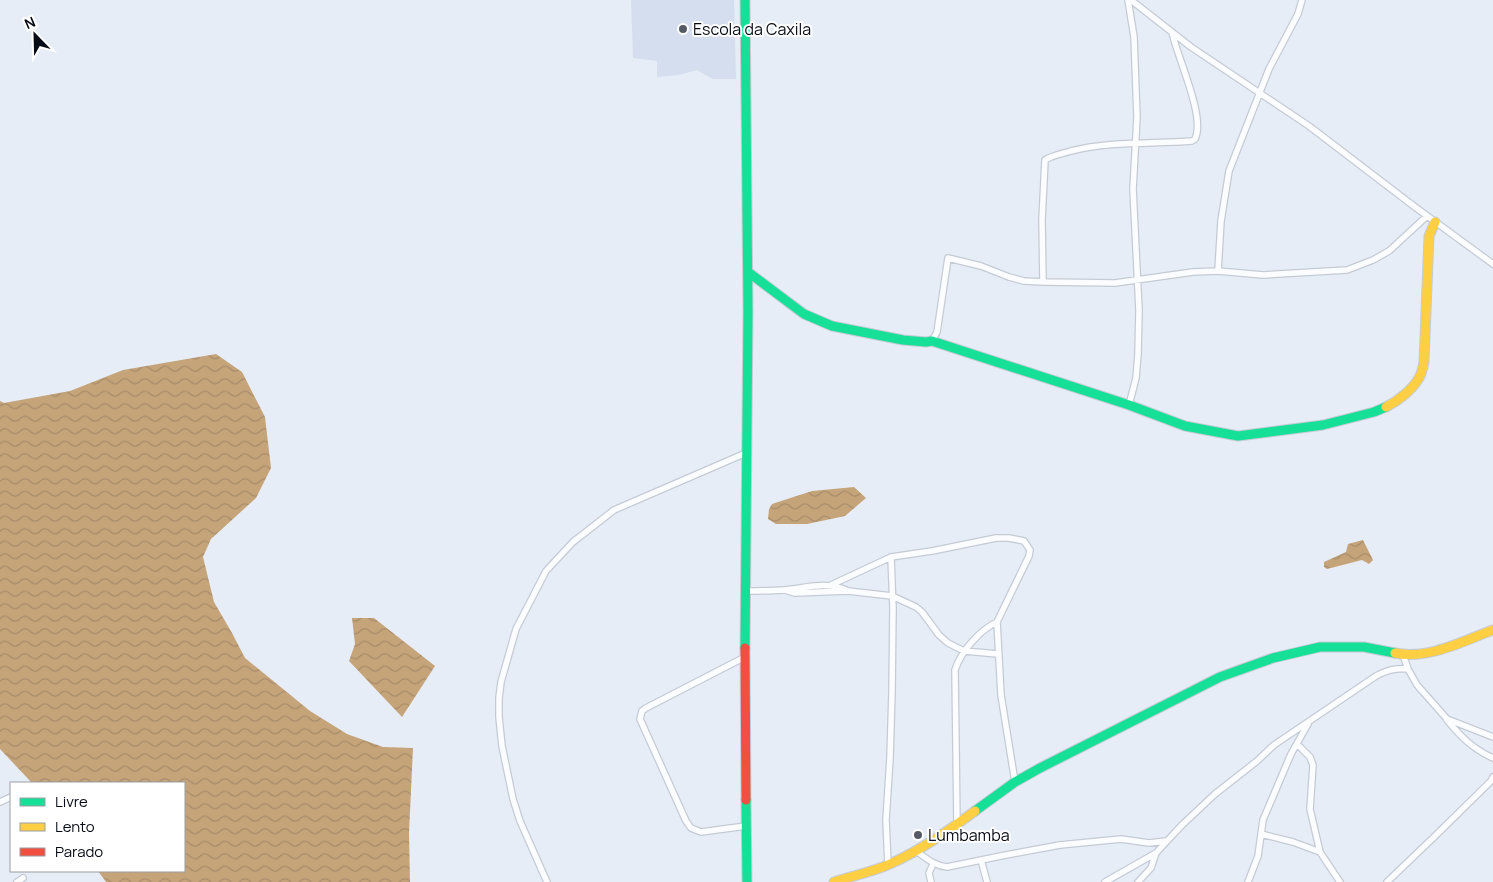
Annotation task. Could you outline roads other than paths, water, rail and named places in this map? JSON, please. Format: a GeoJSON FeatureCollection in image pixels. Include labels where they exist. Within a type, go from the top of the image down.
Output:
{"type":"FeatureCollection","features":[{"type":"Feature","properties":{"kind":"street"},"geometry":{"type":"LineString","coordinates":[[745,0],[748,272],[745,591],[747,882]]}},
{"type":"Feature","properties":{"kind":"street"},"geometry":{"type":"LineString","coordinates":[[1130,0],[1191,47],[1309,126],[1493,264]]}},
{"type":"Feature","properties":{"kind":"street"},"geometry":{"type":"LineString","coordinates":[[1130,0],[1134,37],[1137,117],[1133,189],[1138,354],[1136,378],[1130,405]]}},
{"type":"Feature","properties":{"kind":"street"},"geometry":{"type":"LineString","coordinates":[[1218,271],[1221,220],[1229,171],[1269,69],[1298,14],[1302,0]]}},
{"type":"Feature","properties":{"kind":"street"},"geometry":{"type":"LineString","coordinates":[[1044,282],[1042,220],[1046,160],[1052,156],[1091,146],[1136,142],[1192,141],[1197,136],[1194,102],[1172,32]]}},
{"type":"Feature","properties":{"kind":"street"},"geometry":{"type":"LineString","coordinates":[[932,341],[937,332],[948,258],[981,266],[1009,277],[1044,282],[1115,283],[1192,272],[1218,271],[1263,276],[1347,270],[1373,260],[1389,251],[1427,216]]}},
{"type":"Feature","properties":{"kind":"street"},"geometry":{"type":"LineString","coordinates":[[748,272],[804,314],[832,326],[903,340],[932,341],[1130,405],[1185,426],[1238,436],[1323,425],[1374,412],[1394,403],[1409,390],[1420,377],[1424,362],[1429,236],[1435,222]]}},
{"type":"Feature","properties":{"kind":"street"},"geometry":{"type":"LineString","coordinates":[[547,882],[520,821],[502,746],[499,716],[501,682],[507,658],[520,622],[546,572],[574,542],[614,510],[746,453]]}},
{"type":"Feature","properties":{"kind":"street"},"geometry":{"type":"LineString","coordinates":[[831,585],[891,557],[996,538],[1024,541],[1028,545],[1030,550],[1029,556],[997,622],[1001,695],[1015,782]]}},
{"type":"Feature","properties":{"kind":"street"},"geometry":{"type":"LineString","coordinates":[[888,865],[886,820],[890,758],[891,557]]}},
{"type":"Feature","properties":{"kind":"street"},"geometry":{"type":"LineString","coordinates":[[745,591],[785,590],[814,585],[831,585],[848,591]]}},
{"type":"Feature","properties":{"kind":"street"},"geometry":{"type":"LineString","coordinates":[[785,590],[795,593],[848,591],[892,596],[916,607],[922,612],[939,635],[948,643],[964,651],[998,654]]}},
{"type":"Feature","properties":{"kind":"street"},"geometry":{"type":"LineString","coordinates":[[957,824],[955,670],[964,651],[986,628],[997,622]]}},
{"type":"Feature","properties":{"kind":"street"},"geometry":{"type":"LineString","coordinates":[[834,882],[888,865],[916,852],[1015,782],[1220,678],[1274,658],[1320,647],[1364,647],[1403,655],[1435,651],[1493,630]]}},
{"type":"Feature","properties":{"kind":"street"},"geometry":{"type":"LineString","coordinates":[[1403,655],[1417,685],[1457,732],[1472,746],[1493,758]]}},
{"type":"Feature","properties":{"kind":"street"},"geometry":{"type":"LineString","coordinates":[[745,657],[646,708],[642,711],[640,719],[686,821],[691,828],[701,832],[746,826]]}},
{"type":"Feature","properties":{"kind":"street"},"geometry":{"type":"LineString","coordinates":[[1105,882],[1156,852],[1215,794],[1274,745],[1327,708],[1381,674],[1395,668],[1408,669]]}},
{"type":"Feature","properties":{"kind":"street"},"geometry":{"type":"LineString","coordinates":[[1447,719],[1493,737]]}},
{"type":"Feature","properties":{"kind":"street"},"geometry":{"type":"LineString","coordinates":[[1248,882],[1258,856],[1263,820],[1297,744],[1309,722]]}},
{"type":"Feature","properties":{"kind":"street"},"geometry":{"type":"LineString","coordinates":[[1297,744],[1310,757],[1313,765],[1310,809],[1320,852],[1340,882]]}},
{"type":"Feature","properties":{"kind":"street"},"geometry":{"type":"LineString","coordinates":[[1387,882],[1493,777]]}},
{"type":"Feature","properties":{"kind":"street"},"geometry":{"type":"LineString","coordinates":[[1261,834],[1293,842],[1320,852]]}},
{"type":"Feature","properties":{"kind":"street"},"geometry":{"type":"LineString","coordinates":[[916,852],[933,864],[947,868],[1060,845],[1121,839],[1149,843],[1166,841]]}},
{"type":"Feature","properties":{"kind":"street"},"geometry":{"type":"LineString","coordinates":[[1138,882],[1153,864],[1156,852]]}},
{"type":"Feature","properties":{"kind":"street"},"geometry":{"type":"LineString","coordinates":[[981,860],[986,882]]}},
{"type":"Feature","properties":{"kind":"street"},"geometry":{"type":"LineString","coordinates":[[931,882],[928,873],[933,864]]}},
{"type":"Feature","properties":{"kind":"water"},"geometry":{"type":"Polygon","coordinates":[[[216,354],[242,372],[265,417],[271,468],[256,498],[211,539],[203,557],[214,602],[245,658],[310,711],[347,734],[383,747],[413,748],[409,833],[410,882],[106,882],[99,872],[185,872],[185,782],[31,782],[0,749],[0,401],[4,403],[70,391],[123,370],[216,354]]]}},
{"type":"Feature","properties":{"kind":"water"},"geometry":{"type":"Polygon","coordinates":[[[854,487],[866,498],[845,516],[807,524],[776,524],[768,519],[769,509],[772,504],[812,491],[854,487]]]}},
{"type":"Feature","properties":{"kind":"water"},"geometry":{"type":"Polygon","coordinates":[[[1363,540],[1373,560],[1369,564],[1362,560],[1327,569],[1324,567],[1324,562],[1346,552],[1348,544],[1363,540]]]}},
{"type":"Feature","properties":{"kind":"water"},"geometry":{"type":"Polygon","coordinates":[[[352,618],[374,618],[435,666],[402,717],[349,661],[355,644],[352,618]]]}},
{"type":"Feature","properties":{"kind":"place","name":"Escola da Caxila"},"geometry":{"type":"Point","coordinates":[683,29]}},
{"type":"Feature","properties":{"kind":"place","name":"Lumbamba"},"geometry":{"type":"Point","coordinates":[918,835]}}]}
